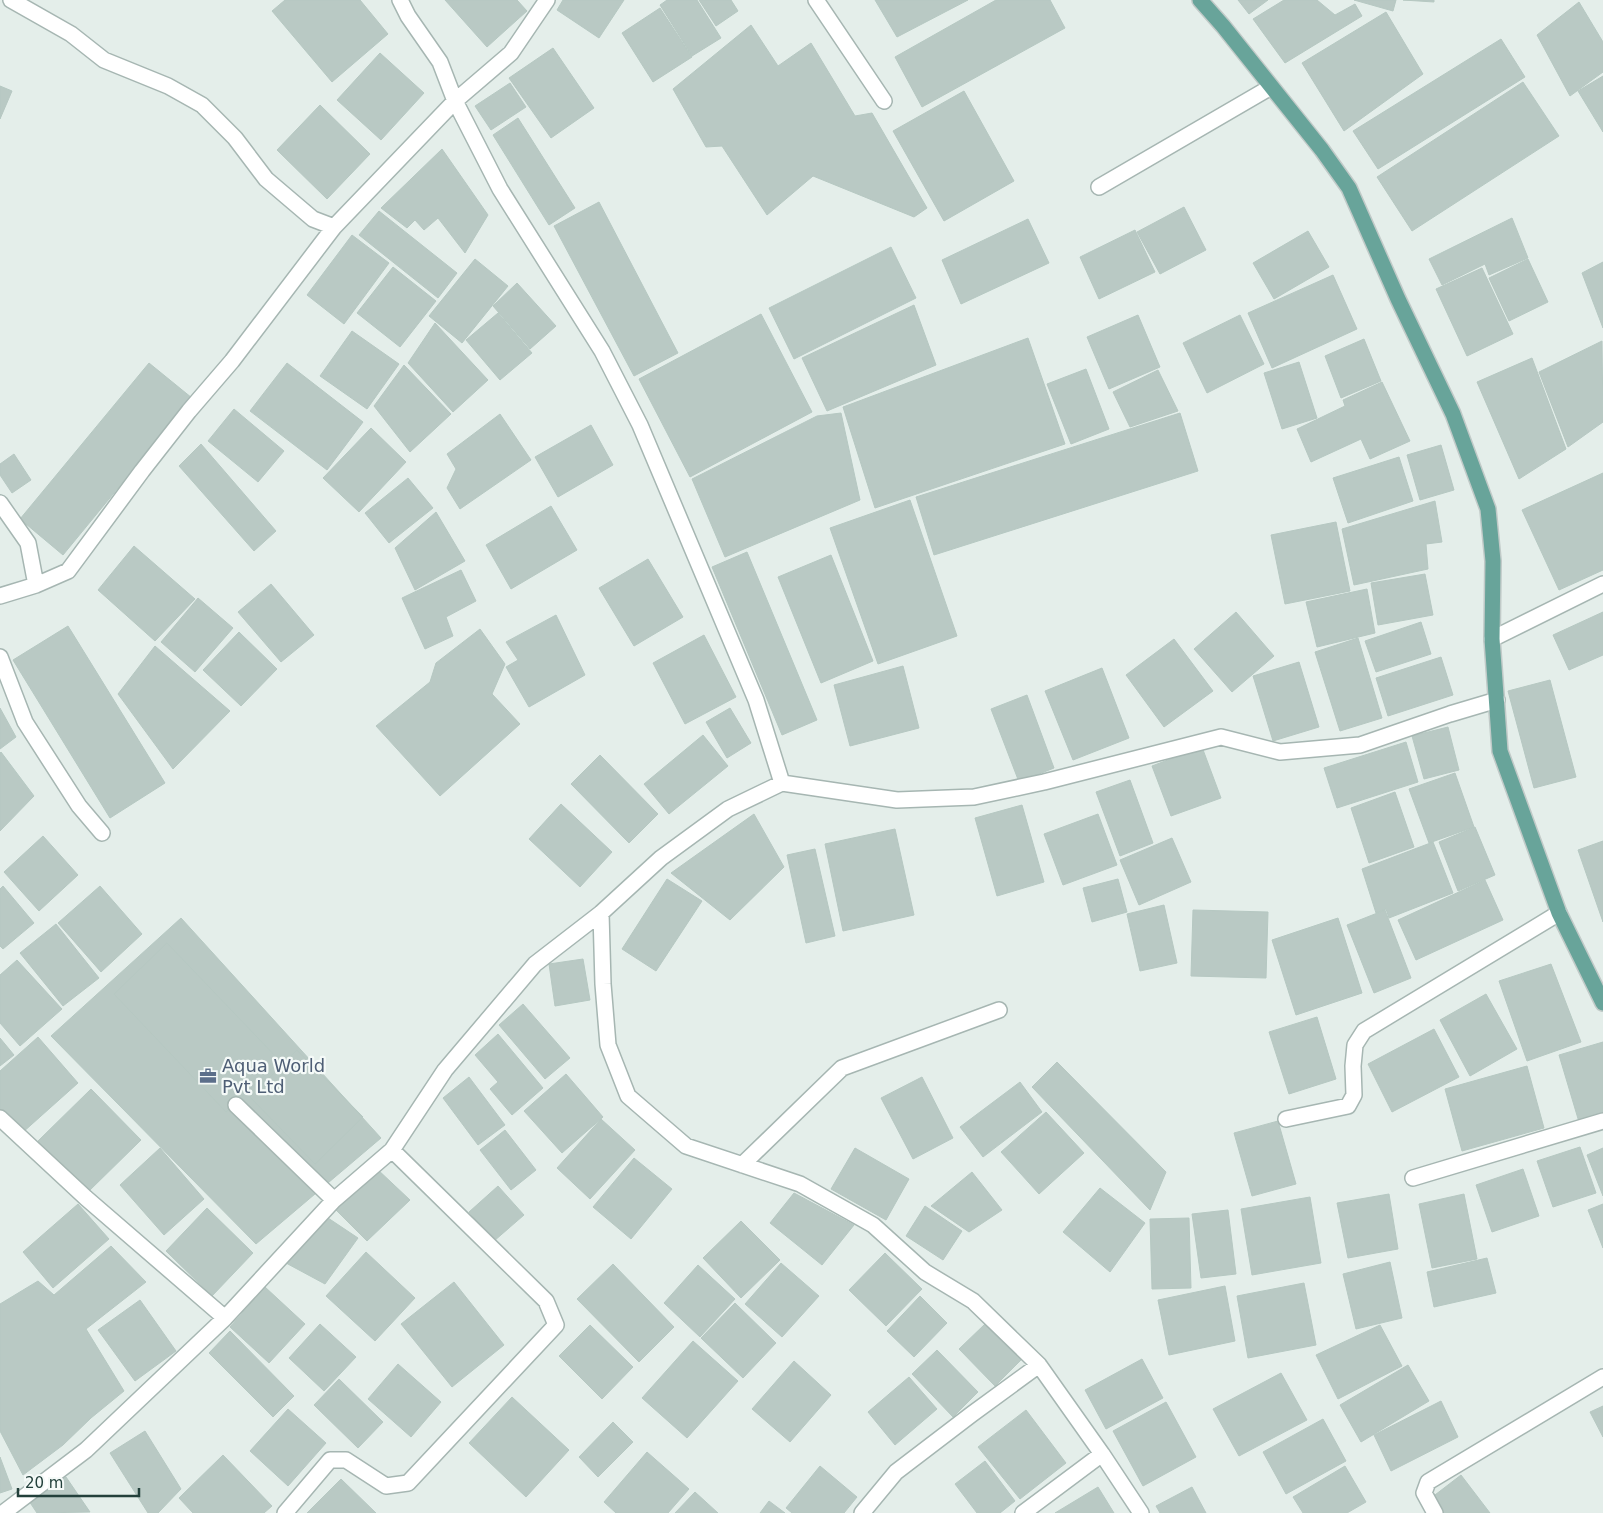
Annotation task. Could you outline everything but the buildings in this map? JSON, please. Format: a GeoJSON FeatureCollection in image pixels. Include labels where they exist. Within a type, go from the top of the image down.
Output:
{"type":"FeatureCollection","features":[{"type":"Feature","properties":{"kind":"main road"},"geometry":{"type":"LineString","coordinates":[[1200,0],[1322,150],[1349,188],[1398,299],[1453,414],[1488,509],[1493,561],[1492,639],[1500,751],[1559,913],[1603,1003]]}},
{"type":"Feature","properties":{"kind":"street"},"geometry":{"type":"LineString","coordinates":[[11,0],[71,34],[104,60],[168,86],[202,105],[235,138],[266,179],[313,219],[334,227]]}},
{"type":"Feature","properties":{"kind":"street"},"geometry":{"type":"LineString","coordinates":[[400,0],[408,16],[440,62],[455,101],[500,189],[602,351],[640,425],[756,700],[782,783]]}},
{"type":"Feature","properties":{"kind":"street"},"geometry":{"type":"LineString","coordinates":[[0,596],[36,585],[68,571],[189,411],[232,361],[334,227],[455,101],[511,53],[547,0]]}},
{"type":"Feature","properties":{"kind":"street"},"geometry":{"type":"LineString","coordinates":[[816,0],[884,101]]}},
{"type":"Feature","properties":{"kind":"street"},"geometry":{"type":"LineString","coordinates":[[1099,187],[1271,87]]}},
{"type":"Feature","properties":{"kind":"street"},"geometry":{"type":"LineString","coordinates":[[0,503],[28,543],[36,585]]}},
{"type":"Feature","properties":{"kind":"street"},"geometry":{"type":"LineString","coordinates":[[1492,639],[1603,584]]}},
{"type":"Feature","properties":{"kind":"street"},"geometry":{"type":"LineString","coordinates":[[0,656],[26,722],[79,806],[102,833]]}},
{"type":"Feature","properties":{"kind":"street"},"geometry":{"type":"LineString","coordinates":[[3,1513],[86,1450],[225,1318],[334,1200],[392,1150],[445,1070],[535,964],[602,913],[661,858],[728,809],[782,783],[898,800],[974,797],[1044,782],[1221,737],[1280,752],[1360,745],[1496,700]]}},
{"type":"Feature","properties":{"kind":"street"},"geometry":{"type":"LineString","coordinates":[[602,913],[603,984],[608,1045],[628,1096],[686,1146],[800,1184],[873,1226],[925,1272],[973,1301],[1039,1365],[1141,1513]]}},
{"type":"Feature","properties":{"kind":"street"},"geometry":{"type":"LineString","coordinates":[[1286,1119],[1348,1106],[1354,1096],[1353,1066],[1355,1045],[1364,1030],[1559,913]]}},
{"type":"Feature","properties":{"kind":"street"},"geometry":{"type":"LineString","coordinates":[[742,1165],[842,1068],[999,1010]]}},
{"type":"Feature","properties":{"kind":"street"},"geometry":{"type":"LineString","coordinates":[[236,1104],[334,1200]]}},
{"type":"Feature","properties":{"kind":"street"},"geometry":{"type":"LineString","coordinates":[[0,1118],[86,1198],[225,1318]]}},
{"type":"Feature","properties":{"kind":"street"},"geometry":{"type":"LineString","coordinates":[[1413,1178],[1603,1121]]}},
{"type":"Feature","properties":{"kind":"street"},"geometry":{"type":"LineString","coordinates":[[285,1513],[330,1460],[346,1460],[386,1486],[408,1483],[556,1325],[546,1301],[392,1150]]}},
{"type":"Feature","properties":{"kind":"street"},"geometry":{"type":"LineString","coordinates":[[862,1513],[896,1472],[1039,1365]]}},
{"type":"Feature","properties":{"kind":"street"},"geometry":{"type":"LineString","coordinates":[[1435,1513],[1424,1493],[1428,1482],[1603,1377]]}},
{"type":"Feature","properties":{"kind":"street"},"geometry":{"type":"LineString","coordinates":[[1022,1513],[1102,1454]]}},
{"type":"Feature","properties":{"kind":"place","name":"Aqua World Pvt Ltd"},"geometry":{"type":"Point","coordinates":[208,1076]}}]}
